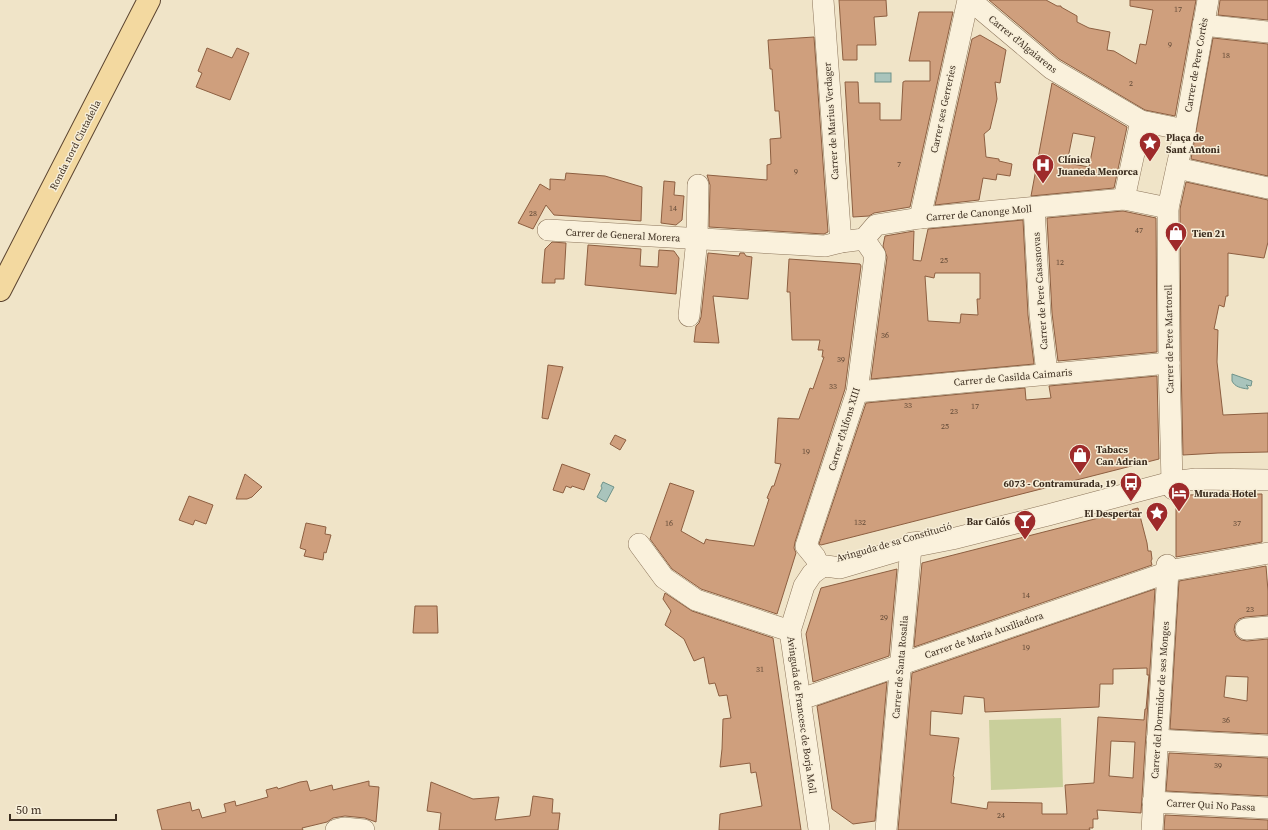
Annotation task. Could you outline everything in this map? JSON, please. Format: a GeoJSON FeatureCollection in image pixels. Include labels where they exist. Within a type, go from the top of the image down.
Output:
{"type":"FeatureCollection","features":[{"type":"Feature","properties":{"kind":"main road","name":"Ronda nord Ciutadella"},"geometry":{"type":"LineString","coordinates":[[0,290],[149,0]]}},
{"type":"Feature","properties":{"kind":"street"},"geometry":{"type":"LineString","coordinates":[[811,0],[823,8]]}},
{"type":"Feature","properties":{"kind":"street","name":"Carrer d'Algaiarens"},"geometry":{"type":"LineString","coordinates":[[969,0],[1052,69],[1141,121]]}},
{"type":"Feature","properties":{"kind":"street","name":"Carrer ses Gerreries"},"geometry":{"type":"LineString","coordinates":[[920,218],[969,0]]}},
{"type":"Feature","properties":{"kind":"street","name":"Carrer de Pere Cortès"},"geometry":{"type":"LineString","coordinates":[[1185,130],[1208,0]]}},
{"type":"Feature","properties":{"kind":"street","name":"Carrer de Marius Verdager"},"geometry":{"type":"LineString","coordinates":[[823,8],[840,242]]}},
{"type":"Feature","properties":{"kind":"street"},"geometry":{"type":"LineString","coordinates":[[1203,25],[1268,32]]}},
{"type":"Feature","properties":{"kind":"street"},"geometry":{"type":"LineString","coordinates":[[1141,121],[1185,130],[1168,208],[1124,199],[1141,121]]}},
{"type":"Feature","properties":{"kind":"street"},"geometry":{"type":"LineString","coordinates":[[1177,168],[1268,188]]}},
{"type":"Feature","properties":{"kind":"street"},"geometry":{"type":"LineString","coordinates":[[689,316],[697,239],[698,185]]}},
{"type":"Feature","properties":{"kind":"street","name":"Carrer de Canonge Moll"},"geometry":{"type":"LineString","coordinates":[[864,239],[876,225],[920,218],[1124,199]]}},
{"type":"Feature","properties":{"kind":"street","name":"Carrer de Pere Casasnovas"},"geometry":{"type":"LineString","coordinates":[[1034,208],[1040,314],[1047,373]]}},
{"type":"Feature","properties":{"kind":"street","name":"Carrer de Pere Martorell"},"geometry":{"type":"LineString","coordinates":[[1168,208],[1169,363],[1172,480]]}},
{"type":"Feature","properties":{"kind":"street","name":"Carrer de General Morera"},"geometry":{"type":"LineString","coordinates":[[548,230],[825,246],[840,242]]}},
{"type":"Feature","properties":{"kind":"street"},"geometry":{"type":"LineString","coordinates":[[840,242],[864,239]]}},
{"type":"Feature","properties":{"kind":"street","name":"Carrer d'Alfons XIII"},"geometry":{"type":"LineString","coordinates":[[823,567],[806,546],[857,392],[875,255],[864,239]]}},
{"type":"Feature","properties":{"kind":"street","name":"Carrer de Casilda Caimaris"},"geometry":{"type":"LineString","coordinates":[[857,392],[1047,373],[1169,363]]}},
{"type":"Feature","properties":{"kind":"street","name":"Avinguda de sa Constitució"},"geometry":{"type":"LineString","coordinates":[[823,567],[840,568],[911,547],[952,539],[1048,515],[1172,480],[1200,466],[1268,467]]}},
{"type":"Feature","properties":{"kind":"street","name":"Avinguda de sa Constitució"},"geometry":{"type":"LineString","coordinates":[[823,567],[835,556],[945,528],[1172,480],[1268,480]]}},
{"type":"Feature","properties":{"kind":"street"},"geometry":{"type":"LineString","coordinates":[[911,547],[912,543],[939,538],[945,528]]}},
{"type":"Feature","properties":{"kind":"street"},"geometry":{"type":"LineString","coordinates":[[639,544],[664,578],[696,600],[790,631]]}},
{"type":"Feature","properties":{"kind":"street","name":"Carrer de Santa Rosalia"},"geometry":{"type":"LineString","coordinates":[[886,830],[911,547]]}},
{"type":"Feature","properties":{"kind":"street","name":"Carrer de Maria Auxiliadora"},"geometry":{"type":"LineString","coordinates":[[800,697],[810,696],[1160,575],[1168,568],[1268,553]]}},
{"type":"Feature","properties":{"kind":"street","name":"Avinguda de Francesc de Borja Moll"},"geometry":{"type":"LineString","coordinates":[[820,830],[790,631],[804,586],[812,574],[823,567]]}},
{"type":"Feature","properties":{"kind":"street","name":"Carrer del Dormidor de ses Monges"},"geometry":{"type":"LineString","coordinates":[[1152,830],[1168,568]]}},
{"type":"Feature","properties":{"kind":"street"},"geometry":{"type":"LineString","coordinates":[[1246,629],[1268,627]]}},
{"type":"Feature","properties":{"kind":"street"},"geometry":{"type":"LineString","coordinates":[[1158,740],[1268,746]]}},
{"type":"Feature","properties":{"kind":"street","name":"Carrer Qui No Passa"},"geometry":{"type":"LineString","coordinates":[[1153,802],[1268,808]]}},
{"type":"Feature","properties":{"kind":"street"},"geometry":{"type":"LineString","coordinates":[[336,830],[344,828],[364,830]]}},
{"type":"Feature","properties":{"kind":"green space"},"geometry":{"type":"Polygon","coordinates":[[[1061,718],[1063,787],[991,790],[989,720],[1061,718]]]}},
{"type":"Feature","properties":{"kind":"water"},"geometry":{"type":"Polygon","coordinates":[[[875,73],[891,73],[891,82],[875,82],[875,73]]]}},
{"type":"Feature","properties":{"kind":"water"},"geometry":{"type":"Polygon","coordinates":[[[1232,374],[1252,381],[1251,386],[1246,385],[1248,389],[1237,386],[1232,381],[1232,374]]]}},
{"type":"Feature","properties":{"kind":"water"},"geometry":{"type":"Polygon","coordinates":[[[603,482],[614,487],[606,502],[597,497],[602,488],[601,486],[603,482]]]}},
{"type":"Feature","properties":{"kind":"building"},"geometry":{"type":"Polygon","coordinates":[[[839,0],[886,0],[887,16],[874,17],[876,45],[857,45],[857,60],[843,60],[839,0]]]}},
{"type":"Feature","properties":{"kind":"building"},"geometry":{"type":"Polygon","coordinates":[[[989,0],[1046,0],[1057,6],[1061,6],[1077,16],[1077,22],[1089,28],[1110,32],[1107,50],[1114,51],[1136,64],[1140,44],[1146,45],[1153,10],[1130,6],[1130,0],[1196,0],[1175,116],[1145,110],[1059,59],[989,0]]]}},
{"type":"Feature","properties":{"kind":"building"},"geometry":{"type":"Polygon","coordinates":[[[1220,0],[1268,0],[1268,20],[1218,15],[1220,0]]]}},
{"type":"Feature","properties":{"kind":"building"},"geometry":{"type":"Polygon","coordinates":[[[919,12],[953,12],[910,207],[874,213],[869,216],[853,217],[845,82],[858,82],[859,103],[880,103],[880,120],[901,120],[903,82],[930,81],[930,61],[909,61],[919,12]]]}},
{"type":"Feature","properties":{"kind":"building"},"geometry":{"type":"Polygon","coordinates":[[[980,35],[1006,50],[1000,83],[995,82],[997,99],[990,129],[984,134],[986,157],[999,159],[999,161],[1012,164],[1010,176],[997,174],[996,180],[983,178],[979,200],[935,205],[972,39],[980,35]]]}},
{"type":"Feature","properties":{"kind":"building"},"geometry":{"type":"Polygon","coordinates":[[[814,37],[828,232],[824,234],[709,227],[710,185],[707,175],[767,180],[767,165],[771,164],[770,139],[781,138],[779,111],[775,111],[768,40],[814,37]]]}},
{"type":"Feature","properties":{"kind":"building"},"geometry":{"type":"Polygon","coordinates":[[[1213,38],[1268,44],[1268,176],[1191,159],[1213,38]]]}},
{"type":"Feature","properties":{"kind":"building"},"geometry":{"type":"Polygon","coordinates":[[[207,48],[232,58],[237,48],[249,53],[230,100],[196,87],[202,73],[198,71],[207,48]]]}},
{"type":"Feature","properties":{"kind":"building"},"geometry":{"type":"Polygon","coordinates":[[[1052,83],[1127,127],[1114,188],[1031,196],[1052,83]],[[1073,133],[1067,163],[1089,167],[1095,137],[1073,133]]]}},
{"type":"Feature","properties":{"kind":"building"},"geometry":{"type":"Polygon","coordinates":[[[566,173],[605,176],[642,187],[641,221],[554,215],[546,205],[533,229],[518,223],[540,184],[550,190],[550,179],[565,180],[566,173]]]}},
{"type":"Feature","properties":{"kind":"building"},"geometry":{"type":"Polygon","coordinates":[[[664,181],[675,182],[674,195],[684,196],[682,220],[676,225],[661,223],[664,181]]]}},
{"type":"Feature","properties":{"kind":"building"},"geometry":{"type":"Polygon","coordinates":[[[1186,182],[1268,200],[1268,242],[1264,258],[1228,253],[1228,296],[1226,296],[1224,307],[1219,305],[1214,329],[1218,330],[1217,362],[1223,415],[1268,413],[1268,452],[1183,455],[1180,209],[1186,182]]]}},
{"type":"Feature","properties":{"kind":"building"},"geometry":{"type":"Polygon","coordinates":[[[1123,211],[1156,218],[1157,352],[1058,361],[1052,313],[1047,218],[1123,211]]]}},
{"type":"Feature","properties":{"kind":"building"},"geometry":{"type":"Polygon","coordinates":[[[1023,220],[1028,315],[1034,364],[871,379],[887,257],[883,246],[885,236],[914,231],[913,260],[921,261],[928,229],[1023,220]],[[935,273],[934,278],[925,276],[928,321],[960,323],[961,314],[978,315],[977,299],[980,299],[980,273],[935,273]]]}},
{"type":"Feature","properties":{"kind":"building"},"geometry":{"type":"Polygon","coordinates":[[[552,242],[566,243],[564,279],[555,279],[555,283],[542,283],[545,249],[552,242]]]}},
{"type":"Feature","properties":{"kind":"building"},"geometry":{"type":"Polygon","coordinates":[[[588,245],[641,249],[640,266],[658,267],[659,250],[674,251],[679,258],[676,294],[585,285],[588,245]]]}},
{"type":"Feature","properties":{"kind":"building"},"geometry":{"type":"Polygon","coordinates":[[[708,253],[739,256],[740,253],[744,253],[746,256],[752,257],[748,299],[713,296],[719,343],[694,342],[696,326],[701,317],[708,253]]]}},
{"type":"Feature","properties":{"kind":"building"},"geometry":{"type":"Polygon","coordinates":[[[789,259],[860,264],[861,266],[845,389],[795,542],[794,548],[796,553],[777,614],[701,589],[672,569],[650,539],[670,483],[694,491],[681,531],[704,544],[706,539],[754,546],[769,499],[767,498],[772,486],[774,486],[781,464],[775,463],[778,418],[799,419],[810,388],[813,389],[824,357],[822,357],[823,350],[818,350],[820,340],[792,340],[790,292],[787,292],[789,259]]]}},
{"type":"Feature","properties":{"kind":"building"},"geometry":{"type":"Polygon","coordinates":[[[548,365],[563,367],[548,419],[542,418],[548,365]]]}},
{"type":"Feature","properties":{"kind":"building"},"geometry":{"type":"Polygon","coordinates":[[[1157,376],[1159,459],[821,545],[819,544],[866,403],[1025,388],[1026,400],[1051,398],[1049,386],[1157,376]]]}},
{"type":"Feature","properties":{"kind":"building"},"geometry":{"type":"Polygon","coordinates":[[[615,435],[626,440],[620,450],[610,444],[615,435]]]}},
{"type":"Feature","properties":{"kind":"building"},"geometry":{"type":"Polygon","coordinates":[[[562,464],[590,474],[584,490],[572,486],[571,488],[566,486],[563,493],[553,490],[562,464]]]}},
{"type":"Feature","properties":{"kind":"building"},"geometry":{"type":"Polygon","coordinates":[[[245,474],[262,487],[252,497],[247,499],[236,499],[245,474]]]}},
{"type":"Feature","properties":{"kind":"building"},"geometry":{"type":"Polygon","coordinates":[[[1262,494],[1262,542],[1176,557],[1176,500],[1181,498],[1183,495],[1262,494]]]}},
{"type":"Feature","properties":{"kind":"building"},"geometry":{"type":"Polygon","coordinates":[[[189,496],[213,505],[206,524],[195,520],[193,525],[179,520],[189,496]]]}},
{"type":"Feature","properties":{"kind":"building"},"geometry":{"type":"Polygon","coordinates":[[[1138,508],[1148,551],[1151,551],[1152,565],[914,647],[922,563],[1138,508]]]}},
{"type":"Feature","properties":{"kind":"building"},"geometry":{"type":"Polygon","coordinates":[[[306,523],[326,527],[325,534],[331,535],[326,553],[324,552],[323,560],[304,556],[306,550],[300,548],[306,523]]]}},
{"type":"Feature","properties":{"kind":"building"},"geometry":{"type":"Polygon","coordinates":[[[1266,566],[1268,615],[1239,619],[1235,624],[1234,630],[1236,636],[1241,640],[1247,641],[1268,639],[1268,734],[1170,729],[1179,581],[1266,566]],[[1226,676],[1224,697],[1247,701],[1248,677],[1226,676]]]}},
{"type":"Feature","properties":{"kind":"building"},"geometry":{"type":"Polygon","coordinates":[[[897,569],[889,656],[813,682],[806,634],[821,588],[897,569]]]}},
{"type":"Feature","properties":{"kind":"building"},"geometry":{"type":"Polygon","coordinates":[[[1155,589],[1141,813],[1097,810],[1098,819],[1093,819],[1093,828],[1089,828],[1090,830],[898,830],[912,673],[1155,589]],[[1147,668],[1113,669],[1113,684],[1100,684],[1099,707],[985,712],[984,698],[964,696],[962,714],[931,711],[930,735],[959,738],[953,776],[951,803],[987,809],[988,802],[1042,803],[1042,814],[1067,814],[1065,785],[1094,783],[1098,717],[1144,720],[1149,675],[1147,675],[1147,668]],[[1111,741],[1109,776],[1133,778],[1135,742],[1111,741]]]}},
{"type":"Feature","properties":{"kind":"building"},"geometry":{"type":"Polygon","coordinates":[[[665,593],[692,611],[773,638],[801,830],[719,830],[720,814],[762,806],[756,772],[751,773],[750,763],[720,767],[723,719],[731,718],[727,695],[719,696],[715,683],[709,684],[704,657],[694,661],[684,639],[665,625],[671,611],[663,599],[665,593]]]}},
{"type":"Feature","properties":{"kind":"building"},"geometry":{"type":"Polygon","coordinates":[[[415,606],[437,606],[438,633],[413,633],[415,606]]]}},
{"type":"Feature","properties":{"kind":"building"},"geometry":{"type":"Polygon","coordinates":[[[887,682],[875,821],[853,824],[832,809],[817,706],[887,682]]]}},
{"type":"Feature","properties":{"kind":"building"},"geometry":{"type":"Polygon","coordinates":[[[1169,753],[1268,758],[1268,796],[1166,791],[1169,753]]]}},
{"type":"Feature","properties":{"kind":"building"},"geometry":{"type":"Polygon","coordinates":[[[307,781],[310,791],[332,785],[333,790],[369,781],[369,786],[379,787],[376,822],[365,818],[345,816],[333,818],[327,822],[302,828],[303,830],[162,830],[157,810],[190,802],[192,811],[199,809],[202,818],[226,812],[224,804],[235,801],[236,806],[268,797],[266,790],[277,787],[278,789],[307,781]]]}},
{"type":"Feature","properties":{"kind":"building"},"geometry":{"type":"Polygon","coordinates":[[[431,782],[473,799],[499,797],[495,820],[530,816],[533,796],[553,799],[552,813],[560,813],[558,830],[439,830],[441,813],[427,811],[431,782]]]}},
{"type":"Feature","properties":{"kind":"building"},"geometry":{"type":"Polygon","coordinates":[[[1165,815],[1268,820],[1268,830],[1164,830],[1165,815]]]}},
{"type":"Feature","properties":{"kind":"place","name":"Plaça de Sant Antoni"},"geometry":{"type":"Point","coordinates":[1150,162]}},
{"type":"Feature","properties":{"kind":"place","name":"Clínica Juaneda Menorca"},"geometry":{"type":"Point","coordinates":[1043,184]}},
{"type":"Feature","properties":{"kind":"place","name":"Tien 21"},"geometry":{"type":"Point","coordinates":[1176,252]}},
{"type":"Feature","properties":{"kind":"place","name":"Tabacs Can Adrian"},"geometry":{"type":"Point","coordinates":[1080,474]}},
{"type":"Feature","properties":{"kind":"place","name":"6073 - Contramurada, 19"},"geometry":{"type":"Point","coordinates":[1131,502]}},
{"type":"Feature","properties":{"kind":"place","name":"Murada Hotel"},"geometry":{"type":"Point","coordinates":[1179,512]}},
{"type":"Feature","properties":{"kind":"place","name":"El Despertar"},"geometry":{"type":"Point","coordinates":[1157,532]}},
{"type":"Feature","properties":{"kind":"place","name":"Bar Calós"},"geometry":{"type":"Point","coordinates":[1025,540]}}]}
